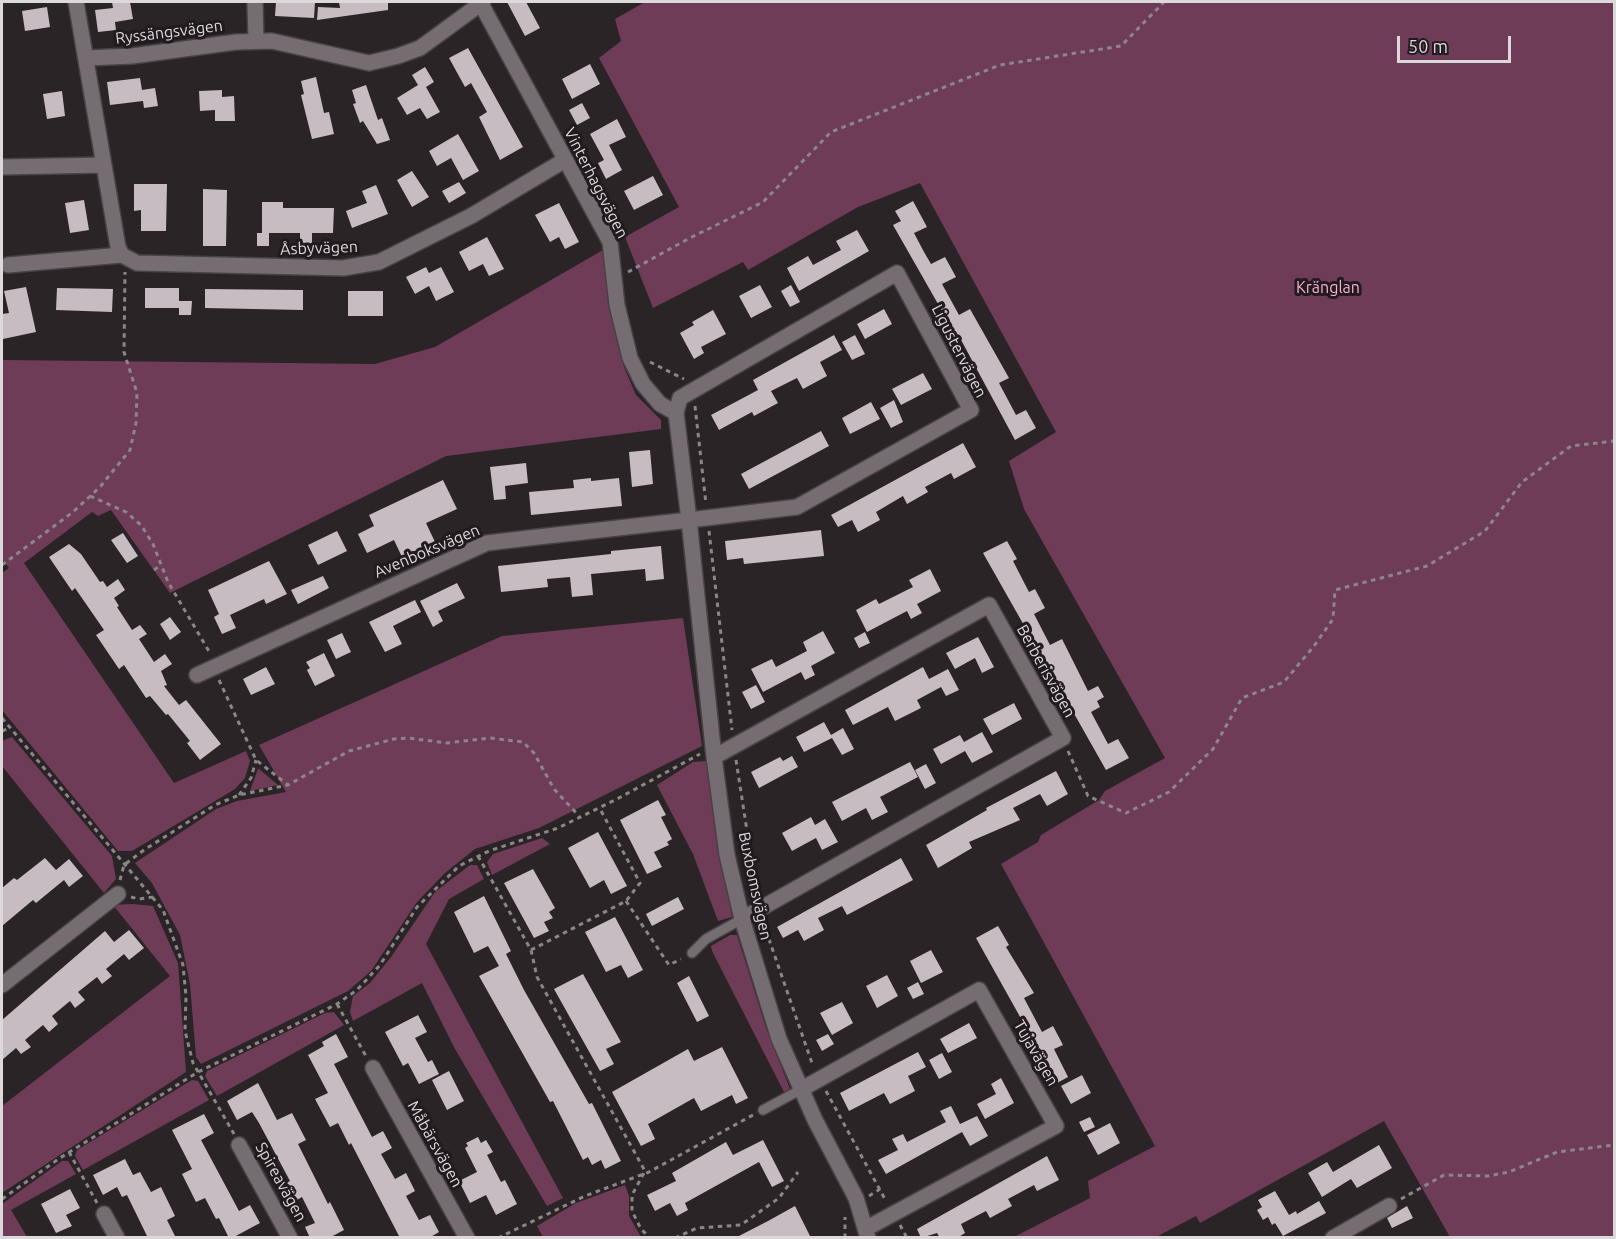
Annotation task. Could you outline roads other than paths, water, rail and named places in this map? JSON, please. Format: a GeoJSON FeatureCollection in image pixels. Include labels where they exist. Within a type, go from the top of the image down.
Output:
{"type":"FeatureCollection","features":[{"type":"Feature","properties":{"kind":"street"},"geometry":{"type":"LineString","coordinates":[[76,2],[118,247],[127,258]]}},
{"type":"Feature","properties":{"kind":"street"},"geometry":{"type":"LineString","coordinates":[[255,2],[256,41]]}},
{"type":"Feature","properties":{"kind":"street","name":"Ryssängsvägen"},"geometry":{"type":"LineString","coordinates":[[86,58],[132,56],[272,41],[369,63],[420,48],[481,2]]}},
{"type":"Feature","properties":{"kind":"street","name":"Vinterhagsvägen"},"geometry":{"type":"LineString","coordinates":[[481,2],[610,242],[617,305],[630,358],[643,384],[660,405],[675,413]]}},
{"type":"Feature","properties":{"kind":"street","name":"Åsbyvägen"},"geometry":{"type":"LineString","coordinates":[[8,265],[127,258],[155,266],[343,268],[379,262],[471,216],[565,160]]}},
{"type":"Feature","properties":{"kind":"street"},"geometry":{"type":"LineString","coordinates":[[2,167],[104,165]]}},
{"type":"Feature","properties":{"kind":"street","name":"Ligustervägen"},"geometry":{"type":"LineString","coordinates":[[675,413],[680,398],[692,390],[897,273],[971,410],[797,507],[689,520]]}},
{"type":"Feature","properties":{"kind":"street"},"geometry":{"type":"LineString","coordinates":[[675,413],[689,520]]}},
{"type":"Feature","properties":{"kind":"street","name":"Avenboksvägen"},"geometry":{"type":"LineString","coordinates":[[197,675],[487,543],[689,520]]}},
{"type":"Feature","properties":{"kind":"street","name":"Buxbomsvägen"},"geometry":{"type":"LineString","coordinates":[[689,520],[713,752],[727,855],[742,919],[769,1011],[800,1090],[856,1198],[868,1233]]}},
{"type":"Feature","properties":{"kind":"street","name":"Berberisvägen"},"geometry":{"type":"LineString","coordinates":[[713,752],[734,746],[989,605],[1063,738],[742,919]]}},
{"type":"Feature","properties":{"kind":"street"},"geometry":{"type":"LineString","coordinates":[[2,985],[118,894]]}},
{"type":"Feature","properties":{"kind":"street","name":"Tujavägen"},"geometry":{"type":"LineString","coordinates":[[800,1090],[979,990],[1056,1126],[894,1214],[868,1233]]}},
{"type":"Feature","properties":{"kind":"street","name":"Måbärsvägen"},"geometry":{"type":"LineString","coordinates":[[373,1068],[467,1238]]}},
{"type":"Feature","properties":{"kind":"street","name":"Spireavägen"},"geometry":{"type":"LineString","coordinates":[[239,1145],[290,1238]]}},
{"type":"Feature","properties":{"kind":"street"},"geometry":{"type":"LineString","coordinates":[[1333,1238],[1354,1232],[1389,1206]]}},
{"type":"Feature","properties":{"kind":"street"},"geometry":{"type":"LineString","coordinates":[[104,1214],[117,1238]]}},
{"type":"Feature","properties":{"kind":"lane"},"geometry":{"type":"LineString","coordinates":[[692,953],[706,939],[742,919]]}},
{"type":"Feature","properties":{"kind":"lane"},"geometry":{"type":"LineString","coordinates":[[763,1110],[800,1090]]}},
{"type":"Feature","properties":{"kind":"park label","name":"Kränglan"},"geometry":{"type":"Point","coordinates":[1328,288]}}]}
